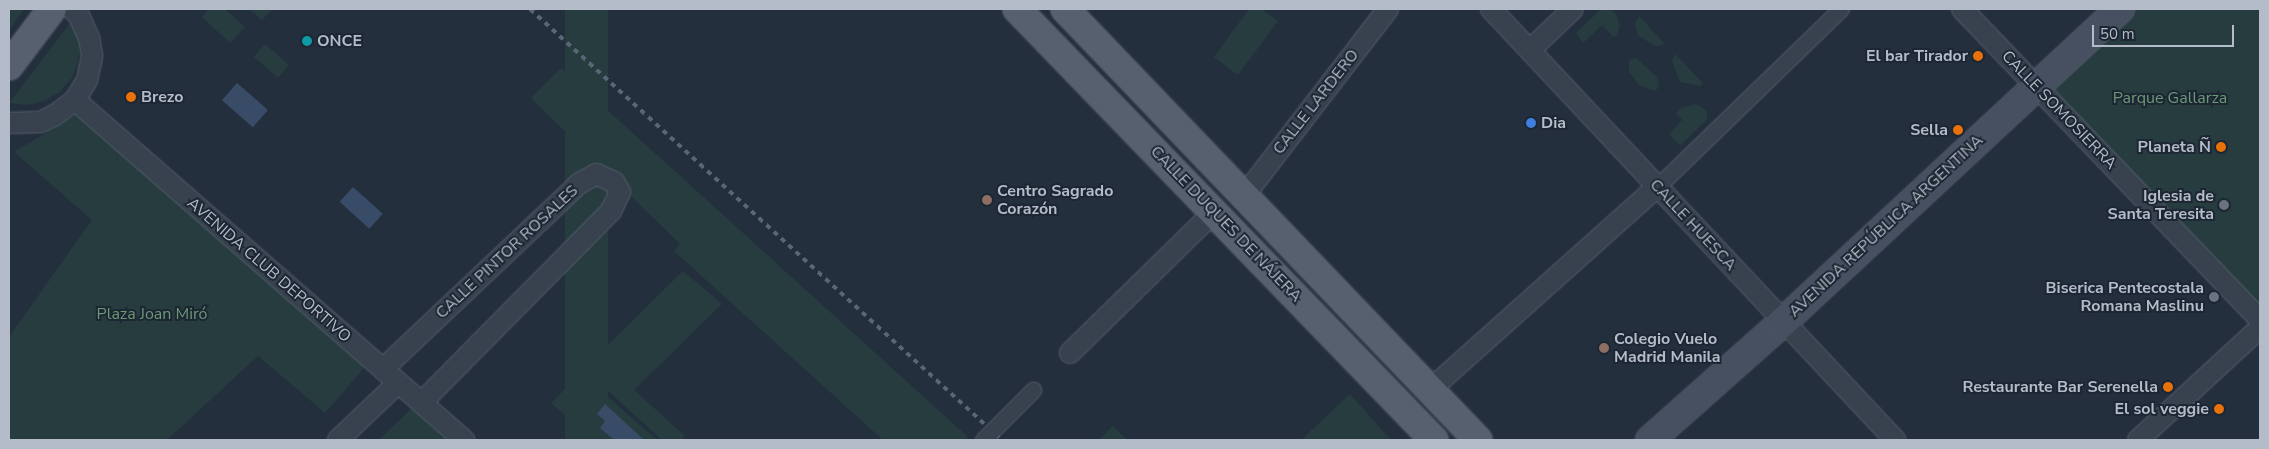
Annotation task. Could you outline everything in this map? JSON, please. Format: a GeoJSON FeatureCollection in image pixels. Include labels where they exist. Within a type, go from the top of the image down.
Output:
{"type":"FeatureCollection","features":[{"type":"Feature","properties":{"kind":"main road"},"geometry":{"type":"LineString","coordinates":[[9,66],[52,9]]}},
{"type":"Feature","properties":{"kind":"main road","name":"CALLE DUQUES DE NÁJERA"},"geometry":{"type":"LineString","coordinates":[[1017,9],[1215,211],[1434,440]]}},
{"type":"Feature","properties":{"kind":"main road","name":"CALLE DUQUES DE NÁJERA"},"geometry":{"type":"LineString","coordinates":[[1065,9],[1478,440]]}},
{"type":"Feature","properties":{"kind":"main road","name":"AVENIDA REPÚBLICA ARGENTINA"},"geometry":{"type":"LineString","coordinates":[[1650,440],[1783,322],[2120,9]]}},
{"type":"Feature","properties":{"kind":"street"},"geometry":{"type":"LineString","coordinates":[[9,123],[41,122],[75,100],[87,80],[92,56],[90,38],[79,16],[72,9]]}},
{"type":"Feature","properties":{"kind":"street","name":"CALLE LARDERO"},"geometry":{"type":"LineString","coordinates":[[1244,196],[1388,9]]}},
{"type":"Feature","properties":{"kind":"street","name":"CALLE HUESCA"},"geometry":{"type":"LineString","coordinates":[[1491,9],[1895,440]]}},
{"type":"Feature","properties":{"kind":"street"},"geometry":{"type":"LineString","coordinates":[[1530,50],[1573,9]]}},
{"type":"Feature","properties":{"kind":"street"},"geometry":{"type":"LineString","coordinates":[[1431,389],[1657,187],[1841,9]]}},
{"type":"Feature","properties":{"kind":"street","name":"CALLE SOMOSIERRA"},"geometry":{"type":"LineString","coordinates":[[1962,9],[2260,320]]}},
{"type":"Feature","properties":{"kind":"street","name":"AVENIDA CLUB DEPORTIVO"},"geometry":{"type":"LineString","coordinates":[[75,100],[464,440]]}},
{"type":"Feature","properties":{"kind":"street","name":"CALLE PINTOR ROSALES"},"geometry":{"type":"LineString","coordinates":[[383,369],[580,183],[596,174],[614,182],[620,192],[611,211],[421,403]]}},
{"type":"Feature","properties":{"kind":"street"},"geometry":{"type":"LineString","coordinates":[[1070,353],[1215,211]]}},
{"type":"Feature","properties":{"kind":"street"},"geometry":{"type":"LineString","coordinates":[[2138,440],[2260,328]]}},
{"type":"Feature","properties":{"kind":"street"},"geometry":{"type":"LineString","coordinates":[[338,440],[398,383]]}},
{"type":"Feature","properties":{"kind":"street"},"geometry":{"type":"LineString","coordinates":[[983,440],[1033,390]]}},
{"type":"Feature","properties":{"kind":"green space"},"geometry":{"type":"Polygon","coordinates":[[[9,9],[24,9],[9,30],[9,9]]]}},
{"type":"Feature","properties":{"kind":"green space"},"geometry":{"type":"Polygon","coordinates":[[[209,9],[225,9],[245,27],[230,43],[202,17],[209,9]]]}},
{"type":"Feature","properties":{"kind":"green space"},"geometry":{"type":"Polygon","coordinates":[[[249,9],[273,9],[262,20],[249,9]]]}},
{"type":"Feature","properties":{"kind":"green space"},"geometry":{"type":"Polygon","coordinates":[[[565,9],[608,9],[608,440],[565,440],[565,9]]]}},
{"type":"Feature","properties":{"kind":"green space"},"geometry":{"type":"Polygon","coordinates":[[[1249,9],[1261,9],[1278,21],[1238,75],[1214,57],[1249,9]]]}},
{"type":"Feature","properties":{"kind":"green space"},"geometry":{"type":"Polygon","coordinates":[[[1601,9],[1610,9],[1616,14],[1620,26],[1617,35],[1614,37],[1602,25],[1583,43],[1576,33],[1601,9]]]}},
{"type":"Feature","properties":{"kind":"green space","name":"Parque Gallarza"},"geometry":{"type":"Polygon","coordinates":[[[2120,9],[2260,9],[2260,320],[2036,87],[2120,9]]]}},
{"type":"Feature","properties":{"kind":"green space"},"geometry":{"type":"Polygon","coordinates":[[[1639,16],[1664,43],[1662,45],[1656,46],[1638,36],[1635,23],[1639,16]]]}},
{"type":"Feature","properties":{"kind":"green space"},"geometry":{"type":"Polygon","coordinates":[[[71,22],[80,44],[78,62],[72,78],[60,92],[44,101],[27,105],[9,103],[71,22]]]}},
{"type":"Feature","properties":{"kind":"green space"},"geometry":{"type":"Polygon","coordinates":[[[265,44],[289,65],[278,78],[254,57],[265,44]]]}},
{"type":"Feature","properties":{"kind":"green space"},"geometry":{"type":"Polygon","coordinates":[[[1675,54],[1703,83],[1700,86],[1680,82],[1672,61],[1675,54]]]}},
{"type":"Feature","properties":{"kind":"green space"},"geometry":{"type":"Polygon","coordinates":[[[1636,58],[1657,77],[1659,85],[1656,91],[1640,86],[1629,72],[1629,60],[1636,58]]]}},
{"type":"Feature","properties":{"kind":"green space"},"geometry":{"type":"Polygon","coordinates":[[[561,68],[968,437],[965,440],[883,440],[674,251],[680,244],[531,98],[561,68]]]}},
{"type":"Feature","properties":{"kind":"green space"},"geometry":{"type":"Polygon","coordinates":[[[1696,104],[1707,111],[1707,119],[1680,146],[1669,134],[1682,120],[1676,113],[1683,107],[1696,104]]]}},
{"type":"Feature","properties":{"kind":"green space","name":"Plaza Joan Miró"},"geometry":{"type":"Polygon","coordinates":[[[77,114],[369,362],[325,413],[258,356],[167,440],[9,440],[9,337],[92,220],[14,152],[77,114]]]}},
{"type":"Feature","properties":{"kind":"green space"},"geometry":{"type":"Polygon","coordinates":[[[683,271],[722,304],[634,390],[684,435],[683,440],[662,440],[584,369],[683,271]]]}},
{"type":"Feature","properties":{"kind":"green space"},"geometry":{"type":"Polygon","coordinates":[[[581,373],[657,440],[594,440],[551,403],[581,373]]]}},
{"type":"Feature","properties":{"kind":"green space"},"geometry":{"type":"Polygon","coordinates":[[[1350,394],[1391,440],[1301,440],[1350,394]]]}},
{"type":"Feature","properties":{"kind":"green space"},"geometry":{"type":"Polygon","coordinates":[[[412,408],[448,440],[379,440],[412,408]]]}},
{"type":"Feature","properties":{"kind":"green space"},"geometry":{"type":"Polygon","coordinates":[[[1113,426],[1127,440],[1099,440],[1113,426]]]}},
{"type":"Feature","properties":{"kind":"water"},"geometry":{"type":"Polygon","coordinates":[[[237,83],[268,110],[253,127],[222,100],[237,83]]]}},
{"type":"Feature","properties":{"kind":"water"},"geometry":{"type":"Polygon","coordinates":[[[353,187],[383,214],[369,229],[340,202],[353,187]]]}},
{"type":"Feature","properties":{"kind":"water"},"geometry":{"type":"Polygon","coordinates":[[[605,404],[643,439],[614,440],[600,428],[605,421],[597,414],[605,404]]]}},
{"type":"Feature","properties":{"kind":"railway"},"geometry":{"type":"LineString","coordinates":[[530,9],[1002,440]]}},
{"type":"Feature","properties":{"kind":"place","name":"ONCE"},"geometry":{"type":"Point","coordinates":[307,41]}},
{"type":"Feature","properties":{"kind":"place","name":"El bar Tirador"},"geometry":{"type":"Point","coordinates":[1978,56]}},
{"type":"Feature","properties":{"kind":"place","name":"Brezo"},"geometry":{"type":"Point","coordinates":[131,97]}},
{"type":"Feature","properties":{"kind":"place","name":"Dia"},"geometry":{"type":"Point","coordinates":[1531,123]}},
{"type":"Feature","properties":{"kind":"place","name":"Sella"},"geometry":{"type":"Point","coordinates":[1958,130]}},
{"type":"Feature","properties":{"kind":"place","name":"Planeta Ñ"},"geometry":{"type":"Point","coordinates":[2221,147]}},
{"type":"Feature","properties":{"kind":"place","name":"Centro Sagrado Corazón"},"geometry":{"type":"Point","coordinates":[987,200]}},
{"type":"Feature","properties":{"kind":"place","name":"Iglesia de Santa Teresita"},"geometry":{"type":"Point","coordinates":[2224,205]}},
{"type":"Feature","properties":{"kind":"place","name":"Biserica Pentecostala Romana Maslinu"},"geometry":{"type":"Point","coordinates":[2214,297]}},
{"type":"Feature","properties":{"kind":"place","name":"Colegio Vuelo Madrid Manila"},"geometry":{"type":"Point","coordinates":[1604,348]}},
{"type":"Feature","properties":{"kind":"place","name":"Restaurante Bar Serenella"},"geometry":{"type":"Point","coordinates":[2168,387]}},
{"type":"Feature","properties":{"kind":"place","name":"El sol veggie"},"geometry":{"type":"Point","coordinates":[2219,409]}}]}
